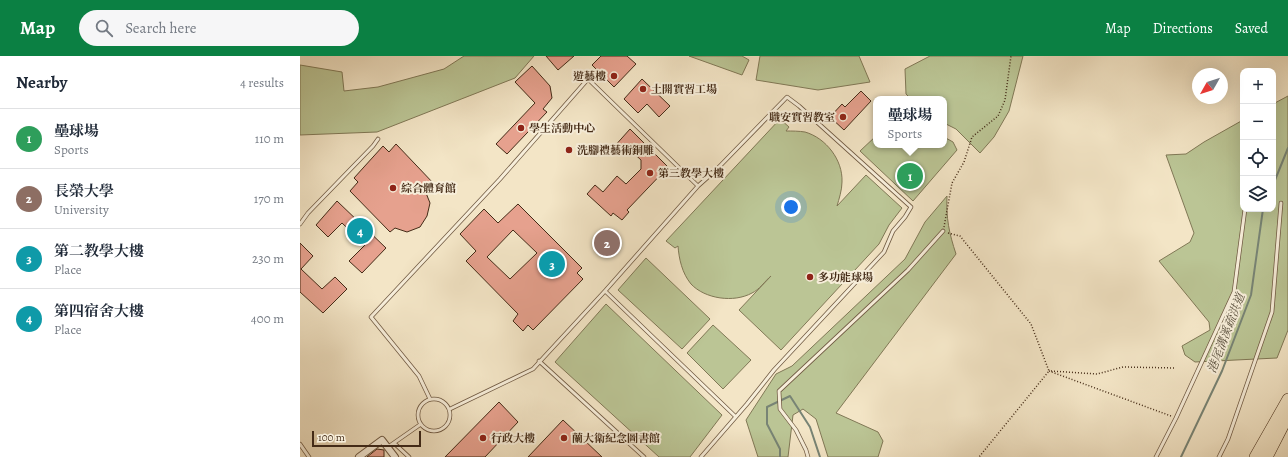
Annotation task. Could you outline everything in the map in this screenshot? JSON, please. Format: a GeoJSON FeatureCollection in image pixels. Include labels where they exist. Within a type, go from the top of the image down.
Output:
{"type":"FeatureCollection","features":[{"type":"Feature","properties":{"kind":"highway"},"geometry":{"type":"LineString","coordinates":[[1255,457],[1288,399]]}},
{"type":"Feature","properties":{"kind":"highway"},"geometry":{"type":"LineString","coordinates":[[1267,457],[1288,416]]}},
{"type":"Feature","properties":{"kind":"street"},"geometry":{"type":"LineString","coordinates":[[359,457],[382,440],[395,457]]}},
{"type":"Feature","properties":{"kind":"lane"},"geometry":{"type":"LineString","coordinates":[[430,399],[419,376],[371,317],[500,179],[588,79],[698,186]]}},
{"type":"Feature","properties":{"kind":"lane"},"geometry":{"type":"LineString","coordinates":[[450,409],[533,368],[605,291],[698,186],[717,169],[787,97],[800,106],[911,207],[906,217],[893,231],[884,252],[774,370],[701,457]]}},
{"type":"Feature","properties":{"kind":"lane"},"geometry":{"type":"LineString","coordinates":[[300,224],[308,213],[378,139]]}},
{"type":"Feature","properties":{"kind":"lane"},"geometry":{"type":"LineString","coordinates":[[1219,457],[1228,439],[1272,312],[1281,202]]}},
{"type":"Feature","properties":{"kind":"lane"},"geometry":{"type":"LineString","coordinates":[[1156,457],[1176,418],[1234,292],[1245,212]]}},
{"type":"Feature","properties":{"kind":"lane"},"geometry":{"type":"LineString","coordinates":[[808,457],[796,430],[780,409],[780,390],[908,270],[943,231]]}},
{"type":"Feature","properties":{"kind":"lane"},"geometry":{"type":"LineString","coordinates":[[605,291],[735,416]]}},
{"type":"Feature","properties":{"kind":"lane"},"geometry":{"type":"LineString","coordinates":[[539,361],[644,457]]}},
{"type":"Feature","properties":{"kind":"lane"},"geometry":{"type":"LineString","coordinates":[[430,399],[443,401],[450,409],[451,417],[449,423],[439,431],[426,429],[421,424],[418,412],[420,406],[430,399]]}},
{"type":"Feature","properties":{"kind":"lane"},"geometry":{"type":"LineString","coordinates":[[388,448],[421,424]]}},
{"type":"Feature","properties":{"kind":"lane"},"geometry":{"type":"LineString","coordinates":[[394,443],[409,457]]}},
{"type":"Feature","properties":{"kind":"lane"},"geometry":{"type":"LineString","coordinates":[[300,444],[309,457]]}},
{"type":"Feature","properties":{"kind":"path"},"geometry":{"type":"LineString","coordinates":[[1011,56],[1005,100],[998,116],[972,137],[964,162],[952,183],[943,231],[960,236],[1031,324],[1049,371],[1176,418]]}},
{"type":"Feature","properties":{"kind":"path"},"geometry":{"type":"LineString","coordinates":[[1049,371],[1097,374],[1123,367],[1176,368]]}},
{"type":"Feature","properties":{"kind":"path"},"geometry":{"type":"LineString","coordinates":[[979,457],[1049,371]]}},
{"type":"Feature","properties":{"kind":"green space"},"geometry":{"type":"Polygon","coordinates":[[[464,56],[534,56],[515,78],[377,132],[300,135],[300,65],[342,72],[344,91],[378,87],[444,69],[464,56]]]}},
{"type":"Feature","properties":{"kind":"green space"},"geometry":{"type":"Polygon","coordinates":[[[689,56],[742,56],[749,60],[742,75],[689,56]]]}},
{"type":"Feature","properties":{"kind":"green space"},"geometry":{"type":"Polygon","coordinates":[[[760,56],[859,56],[870,82],[818,90],[756,80],[760,56]]]}},
{"type":"Feature","properties":{"kind":"green space"},"geometry":{"type":"Polygon","coordinates":[[[930,56],[1023,56],[1009,111],[994,137],[980,153],[956,129],[947,124],[947,96],[908,96],[906,94],[905,69],[930,56]]]}},
{"type":"Feature","properties":{"kind":"green space"},"geometry":{"type":"Polygon","coordinates":[[[1288,96],[1288,330],[1277,358],[1195,362],[1185,355],[1182,346],[1210,330],[1209,322],[1159,261],[1190,242],[1194,233],[1166,155],[1186,154],[1240,122],[1240,212],[1276,212],[1276,102],[1288,96]]]}},
{"type":"Feature","properties":{"kind":"green space"},"geometry":{"type":"Polygon","coordinates":[[[780,119],[789,127],[786,131],[805,132],[813,135],[820,139],[832,151],[840,166],[842,174],[842,188],[837,206],[866,175],[902,208],[889,225],[879,244],[781,350],[739,310],[771,276],[757,290],[745,296],[728,299],[712,296],[697,289],[691,284],[685,275],[679,256],[678,246],[675,248],[666,241],[780,119]]]}},
{"type":"Feature","properties":{"kind":"green space"},"geometry":{"type":"Polygon","coordinates":[[[873,139],[873,148],[947,148],[947,139],[953,142],[957,150],[913,201],[860,151],[873,139]]]}},
{"type":"Feature","properties":{"kind":"green space"},"geometry":{"type":"Polygon","coordinates":[[[947,196],[948,225],[956,254],[836,413],[878,432],[883,441],[878,457],[828,457],[816,419],[803,409],[793,415],[788,457],[758,457],[746,420],[776,374],[792,366],[905,259],[925,222],[947,196]]]}},
{"type":"Feature","properties":{"kind":"green space"},"geometry":{"type":"Polygon","coordinates":[[[646,258],[710,319],[682,349],[618,290],[646,258]]]}},
{"type":"Feature","properties":{"kind":"green space"},"geometry":{"type":"Polygon","coordinates":[[[606,304],[722,415],[690,457],[659,457],[555,362],[606,304]]]}},
{"type":"Feature","properties":{"kind":"green space"},"geometry":{"type":"Polygon","coordinates":[[[713,325],[751,360],[723,389],[687,353],[713,325]]]}},
{"type":"Feature","properties":{"kind":"building","name":"遊藝樓"},"geometry":{"type":"Polygon","coordinates":[[[546,56],[574,56],[558,70],[546,56]]]}},
{"type":"Feature","properties":{"kind":"building","name":"遊藝樓"},"geometry":{"type":"Polygon","coordinates":[[[601,56],[627,56],[636,64],[614,87],[592,65],[601,56]]]}},
{"type":"Feature","properties":{"kind":"building"},"geometry":{"type":"Polygon","coordinates":[[[532,66],[550,86],[552,98],[543,109],[547,112],[507,154],[496,144],[535,103],[515,82],[532,66]]]}},
{"type":"Feature","properties":{"kind":"building","name":"土開實習工場"},"geometry":{"type":"Polygon","coordinates":[[[642,79],[670,106],[659,117],[647,104],[638,113],[624,99],[642,79]]]}},
{"type":"Feature","properties":{"kind":"building"},"geometry":{"type":"Polygon","coordinates":[[[861,91],[871,101],[844,130],[830,117],[842,104],[845,107],[861,91]]]}},
{"type":"Feature","properties":{"kind":"building","name":"第三教學大樓"},"geometry":{"type":"Polygon","coordinates":[[[630,129],[668,167],[627,210],[629,212],[622,220],[613,213],[611,216],[587,194],[595,185],[603,192],[617,176],[626,184],[641,169],[641,160],[629,149],[623,156],[613,148],[630,129]]]}},
{"type":"Feature","properties":{"kind":"building","name":"綜合體育館"},"geometry":{"type":"Polygon","coordinates":[[[396,144],[435,185],[426,193],[430,203],[427,216],[420,227],[407,232],[395,228],[390,232],[350,191],[358,182],[354,178],[383,146],[389,152],[396,144]]]}},
{"type":"Feature","properties":{"kind":"building"},"geometry":{"type":"Polygon","coordinates":[[[337,201],[386,248],[362,273],[349,261],[365,245],[342,223],[328,237],[316,225],[337,201]]]}},
{"type":"Feature","properties":{"kind":"building"},"geometry":{"type":"Polygon","coordinates":[[[518,204],[582,268],[577,273],[583,279],[533,330],[528,325],[523,331],[513,321],[518,314],[466,261],[476,251],[460,234],[484,209],[498,223],[518,204]],[[513,230],[487,257],[510,279],[537,253],[513,230]]]}},
{"type":"Feature","properties":{"kind":"building"},"geometry":{"type":"Polygon","coordinates":[[[300,243],[313,256],[301,269],[322,289],[335,277],[347,289],[323,313],[300,292],[300,243]]]}},
{"type":"Feature","properties":{"kind":"building","name":"行政大樓"},"geometry":{"type":"Polygon","coordinates":[[[499,402],[518,422],[485,457],[445,457],[499,402]]]}},
{"type":"Feature","properties":{"kind":"building","name":"蘭大衛紀念圖書館"},"geometry":{"type":"Polygon","coordinates":[[[563,420],[602,457],[528,457],[563,420]]]}},
{"type":"Feature","properties":{"kind":"building"},"geometry":{"type":"Polygon","coordinates":[[[377,449],[384,450],[384,457],[367,457],[377,449]]]}},
{"type":"Feature","properties":{"kind":"waterway","name":"港尾溝溪疏洪道"},"geometry":{"type":"LineString","coordinates":[[1276,178],[1288,148]]}},
{"type":"Feature","properties":{"kind":"waterway","name":"港尾溝溪疏洪道"},"geometry":{"type":"LineString","coordinates":[[1181,457],[1222,371],[1251,295],[1263,212]]}},
{"type":"Feature","properties":{"kind":"waterway"},"geometry":{"type":"LineString","coordinates":[[780,457],[780,449],[767,424],[767,407],[790,396],[810,427],[820,457]]}},
{"type":"Feature","properties":{"kind":"place","name":"遊藝樓"},"geometry":{"type":"Point","coordinates":[614,76]}},
{"type":"Feature","properties":{"kind":"place","name":"土開實習工場"},"geometry":{"type":"Point","coordinates":[643,89]}},
{"type":"Feature","properties":{"kind":"place","name":"職安實習教室"},"geometry":{"type":"Point","coordinates":[843,117]}},
{"type":"Feature","properties":{"kind":"place","name":"學生活動中心"},"geometry":{"type":"Point","coordinates":[521,128]}},
{"type":"Feature","properties":{"kind":"place","name":"洗腳禮藝術銅雕"},"geometry":{"type":"Point","coordinates":[569,150]}},
{"type":"Feature","properties":{"kind":"place","name":"第三教學大樓"},"geometry":{"type":"Point","coordinates":[650,173]}},
{"type":"Feature","properties":{"kind":"place","name":"壘球場"},"geometry":{"type":"Point","coordinates":[910,176]}},
{"type":"Feature","properties":{"kind":"place","name":"綜合體育館"},"geometry":{"type":"Point","coordinates":[393,188]}},
{"type":"Feature","properties":{"kind":"place","name":"第四宿舍大樓"},"geometry":{"type":"Point","coordinates":[360,231]}},
{"type":"Feature","properties":{"kind":"place","name":"長榮大學"},"geometry":{"type":"Point","coordinates":[607,243]}},
{"type":"Feature","properties":{"kind":"place","name":"第二教學大樓"},"geometry":{"type":"Point","coordinates":[552,264]}},
{"type":"Feature","properties":{"kind":"place","name":"多功能球場"},"geometry":{"type":"Point","coordinates":[810,277]}},
{"type":"Feature","properties":{"kind":"place","name":"行政大樓"},"geometry":{"type":"Point","coordinates":[483,438]}},
{"type":"Feature","properties":{"kind":"place","name":"蘭大衛紀念圖書館"},"geometry":{"type":"Point","coordinates":[564,438]}}]}
